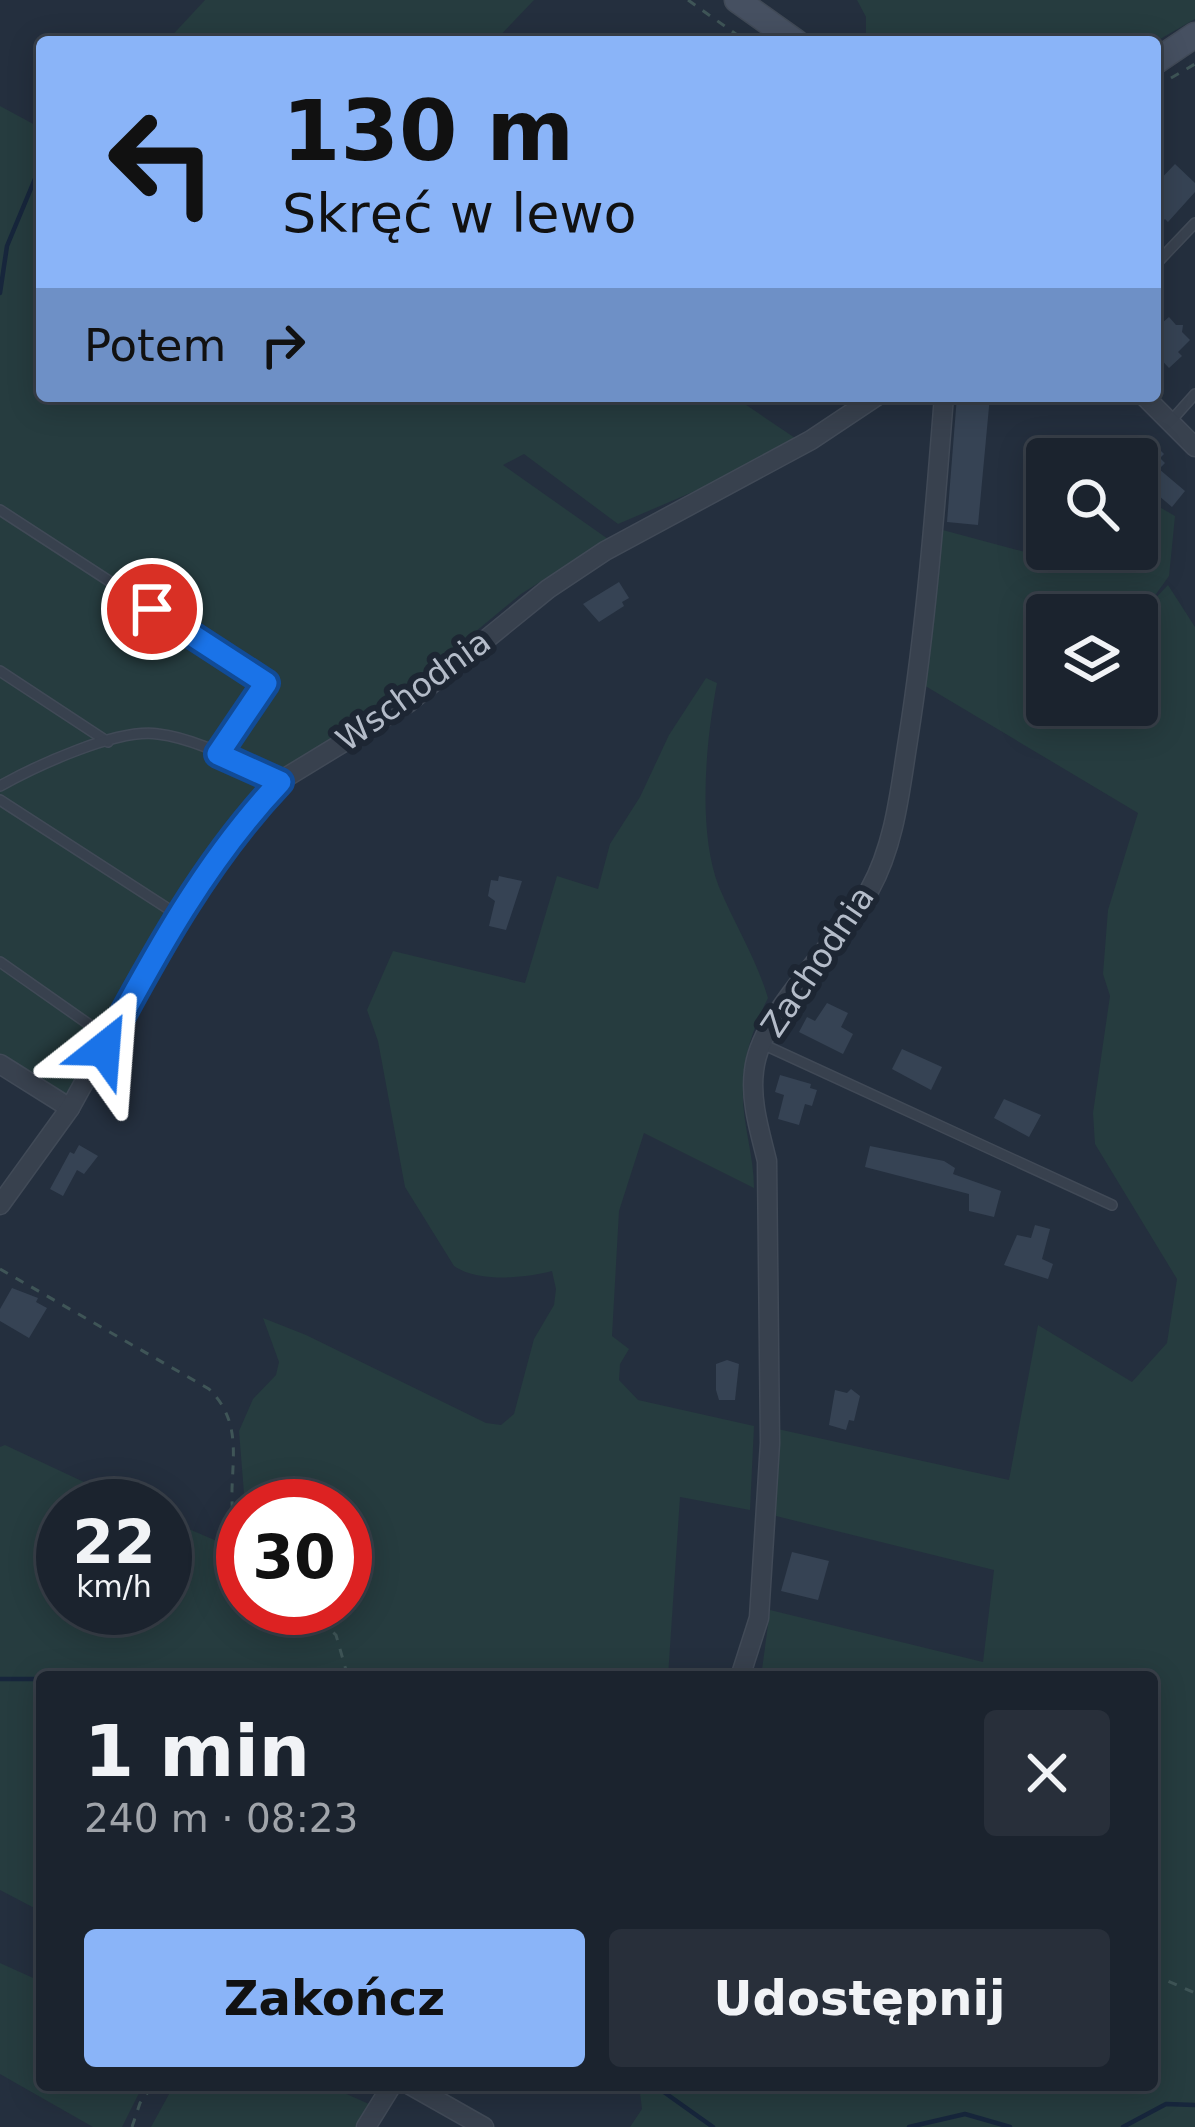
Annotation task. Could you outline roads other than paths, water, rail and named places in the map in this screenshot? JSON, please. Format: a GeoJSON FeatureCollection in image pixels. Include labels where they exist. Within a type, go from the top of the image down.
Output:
{"type":"FeatureCollection","features":[{"type":"Feature","properties":{"kind":"street"},"geometry":{"type":"LineString","coordinates":[[737,0],[788,36]]}},
{"type":"Feature","properties":{"kind":"street"},"geometry":{"type":"LineString","coordinates":[[1161,71],[1195,34]]}},
{"type":"Feature","properties":{"kind":"street","name":"Wschodnia"},"geometry":{"type":"LineString","coordinates":[[0,1204],[70,1108],[154,955],[198,886],[246,817],[280,782],[408,703],[548,589],[605,551],[812,440],[868,402]]}},
{"type":"Feature","properties":{"kind":"street","name":"Zachodnia"},"geometry":{"type":"LineString","coordinates":[[742,1671],[759,1618],[770,1443],[767,1161],[756,1120],[753,1073],[760,1043],[872,886],[893,829],[922,657],[943,402]]}},
{"type":"Feature","properties":{"kind":"street"},"geometry":{"type":"LineString","coordinates":[[1150,402],[1195,447]]}},
{"type":"Feature","properties":{"kind":"street"},"geometry":{"type":"LineString","coordinates":[[0,1064],[70,1108]]}},
{"type":"Feature","properties":{"kind":"street"},"geometry":{"type":"LineString","coordinates":[[366,2127],[388,2091]]}},
{"type":"Feature","properties":{"kind":"street"},"geometry":{"type":"LineString","coordinates":[[421,2091],[484,2127]]}},
{"type":"Feature","properties":{"kind":"lane"},"geometry":{"type":"LineString","coordinates":[[1161,259],[1195,223]]}},
{"type":"Feature","properties":{"kind":"lane"},"geometry":{"type":"LineString","coordinates":[[1170,422],[1195,394]]}},
{"type":"Feature","properties":{"kind":"lane"},"geometry":{"type":"LineString","coordinates":[[0,509],[266,683],[218,754]]}},
{"type":"Feature","properties":{"kind":"lane"},"geometry":{"type":"LineString","coordinates":[[0,671],[108,742]]}},
{"type":"Feature","properties":{"kind":"lane"},"geometry":{"type":"LineString","coordinates":[[0,786],[42,763],[156,733],[280,782]]}},
{"type":"Feature","properties":{"kind":"lane"},"geometry":{"type":"LineString","coordinates":[[0,800],[166,908]]}},
{"type":"Feature","properties":{"kind":"lane"},"geometry":{"type":"LineString","coordinates":[[0,962],[97,1030]]}},
{"type":"Feature","properties":{"kind":"lane"},"geometry":{"type":"LineString","coordinates":[[760,1043],[1112,1204]]}},
{"type":"Feature","properties":{"kind":"waterway"},"geometry":{"type":"LineString","coordinates":[[0,293],[7,246],[36,176]]}},
{"type":"Feature","properties":{"kind":"waterway"},"geometry":{"type":"LineString","coordinates":[[0,1679],[36,1679]]}},
{"type":"Feature","properties":{"kind":"waterway"},"geometry":{"type":"LineString","coordinates":[[662,2091],[713,2127]]}},
{"type":"Feature","properties":{"kind":"waterway"},"geometry":{"type":"LineString","coordinates":[[1123,2127],[1166,2104],[1195,2105]]}},
{"type":"Feature","properties":{"kind":"waterway"},"geometry":{"type":"LineString","coordinates":[[909,2127],[965,2114],[1010,2127]]}}]}
